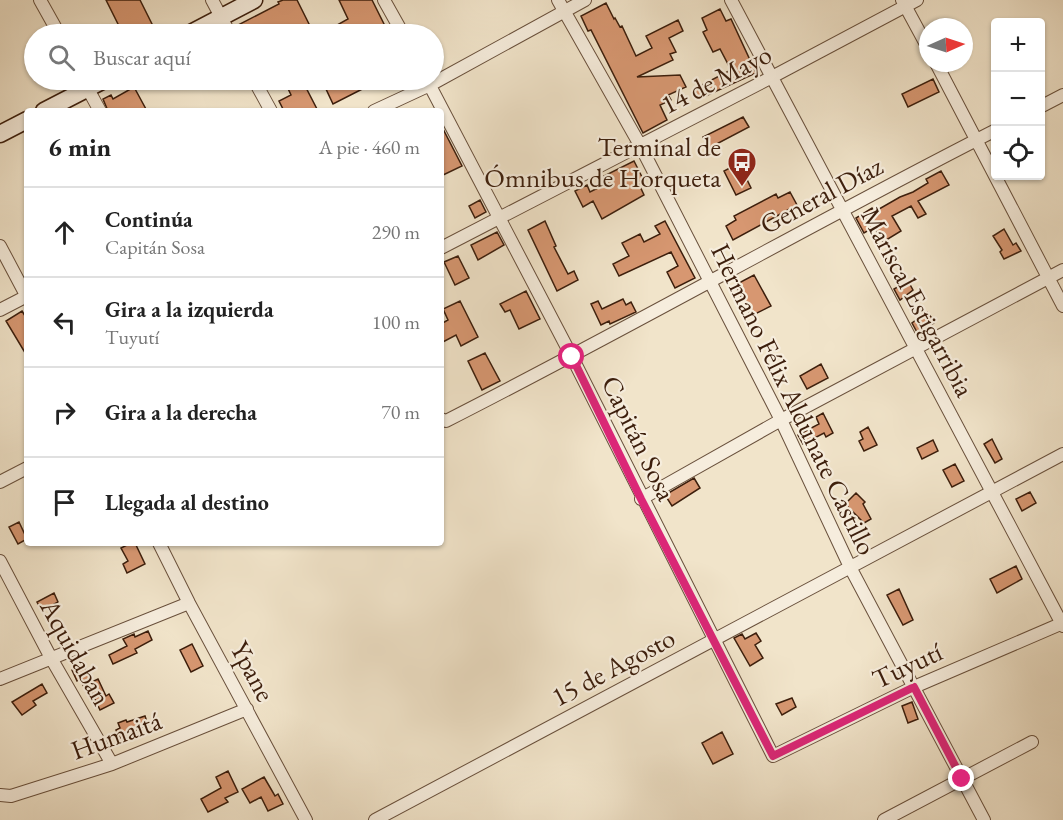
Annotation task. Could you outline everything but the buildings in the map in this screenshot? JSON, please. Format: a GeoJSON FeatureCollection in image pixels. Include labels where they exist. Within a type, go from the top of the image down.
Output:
{"type":"FeatureCollection","features":[{"type":"Feature","properties":{"kind":"main road"},"geometry":{"type":"LineString","coordinates":[[209,24],[254,0]]}},
{"type":"Feature","properties":{"kind":"main road"},"geometry":{"type":"LineString","coordinates":[[49,108],[77,90]]}},
{"type":"Feature","properties":{"kind":"main road"},"geometry":{"type":"LineString","coordinates":[[0,134],[24,122]]}},
{"type":"Feature","properties":{"kind":"street"},"geometry":{"type":"LineString","coordinates":[[40,0],[53,24]]}},
{"type":"Feature","properties":{"kind":"street"},"geometry":{"type":"LineString","coordinates":[[212,0],[224,24]]}},
{"type":"Feature","properties":{"kind":"street"},"geometry":{"type":"LineString","coordinates":[[384,0],[397,24]]}},
{"type":"Feature","properties":{"kind":"street"},"geometry":{"type":"LineString","coordinates":[[444,73],[560,6],[585,0]]}},
{"type":"Feature","properties":{"kind":"street","name":"Mariscal Estigarribia"},"geometry":{"type":"LineString","coordinates":[[731,0],[1063,624]]}},
{"type":"Feature","properties":{"kind":"street"},"geometry":{"type":"LineString","coordinates":[[908,2],[919,27]]}},
{"type":"Feature","properties":{"kind":"street","name":"14 de Mayo"},"geometry":{"type":"LineString","coordinates":[[444,246],[772,77],[908,2]]}},
{"type":"Feature","properties":{"kind":"street","name":"Hermano Félix Aldunate Castillo"},"geometry":{"type":"LineString","coordinates":[[560,6],[640,146],[781,420],[850,567],[984,820]]}},
{"type":"Feature","properties":{"kind":"street"},"geometry":{"type":"LineString","coordinates":[[941,72],[1063,306]]}},
{"type":"Feature","properties":{"kind":"street"},"geometry":{"type":"LineString","coordinates":[[89,90],[98,108]]}},
{"type":"Feature","properties":{"kind":"street"},"geometry":{"type":"LineString","coordinates":[[259,90],[269,108]]}},
{"type":"Feature","properties":{"kind":"street"},"geometry":{"type":"LineString","coordinates":[[380,108],[413,90]]}},
{"type":"Feature","properties":{"kind":"street","name":"Capitán Sosa"},"geometry":{"type":"LineString","coordinates":[[432,90],[441,108]]}},
{"type":"Feature","properties":{"kind":"street"},"geometry":{"type":"LineString","coordinates":[[1045,105],[1063,95]]}},
{"type":"Feature","properties":{"kind":"street","name":"Capitán Sosa"},"geometry":{"type":"LineString","coordinates":[[444,113],[572,357],[641,499],[715,639],[773,756]]}},
{"type":"Feature","properties":{"kind":"street","name":"General Díaz"},"geometry":{"type":"LineString","coordinates":[[444,420],[572,357],[710,281],[991,132]]}},
{"type":"Feature","properties":{"kind":"street"},"geometry":{"type":"LineString","coordinates":[[0,246],[24,290]]}},
{"type":"Feature","properties":{"kind":"street"},"geometry":{"type":"LineString","coordinates":[[641,499],[781,420],[1063,270]]}},
{"type":"Feature","properties":{"kind":"street"},"geometry":{"type":"LineString","coordinates":[[0,310],[24,298]]}},
{"type":"Feature","properties":{"kind":"street","name":"15 de Agosto"},"geometry":{"type":"LineString","coordinates":[[375,820],[1063,454]]}},
{"type":"Feature","properties":{"kind":"street"},"geometry":{"type":"LineString","coordinates":[[0,482],[24,470]]}},
{"type":"Feature","properties":{"kind":"street","name":"Ypane"},"geometry":{"type":"LineString","coordinates":[[160,546],[306,820]]}},
{"type":"Feature","properties":{"kind":"street","name":"Aquidaban"},"geometry":{"type":"LineString","coordinates":[[0,561],[51,658],[112,764]]}},
{"type":"Feature","properties":{"kind":"street"},"geometry":{"type":"LineString","coordinates":[[0,679],[189,603]]}},
{"type":"Feature","properties":{"kind":"street","name":"Tuyutí"},"geometry":{"type":"LineString","coordinates":[[773,756],[914,687],[1063,624]]}},
{"type":"Feature","properties":{"kind":"street","name":"Humaitá"},"geometry":{"type":"LineString","coordinates":[[0,795],[11,796],[112,764],[247,710]]}},
{"type":"Feature","properties":{"kind":"street"},"geometry":{"type":"LineString","coordinates":[[884,820],[1032,742]]}},
{"type":"Feature","properties":{"kind":"place","name":"Terminal de Ómnibus de Horqueta"},"geometry":{"type":"Point","coordinates":[742,188]}},
{"type":"Feature","properties":{"kind":"route"},"geometry":{"type":"LineString","coordinates":[[572,357],[641,499],[715,639],[773,756],[914,687],[962,779]]}}]}
